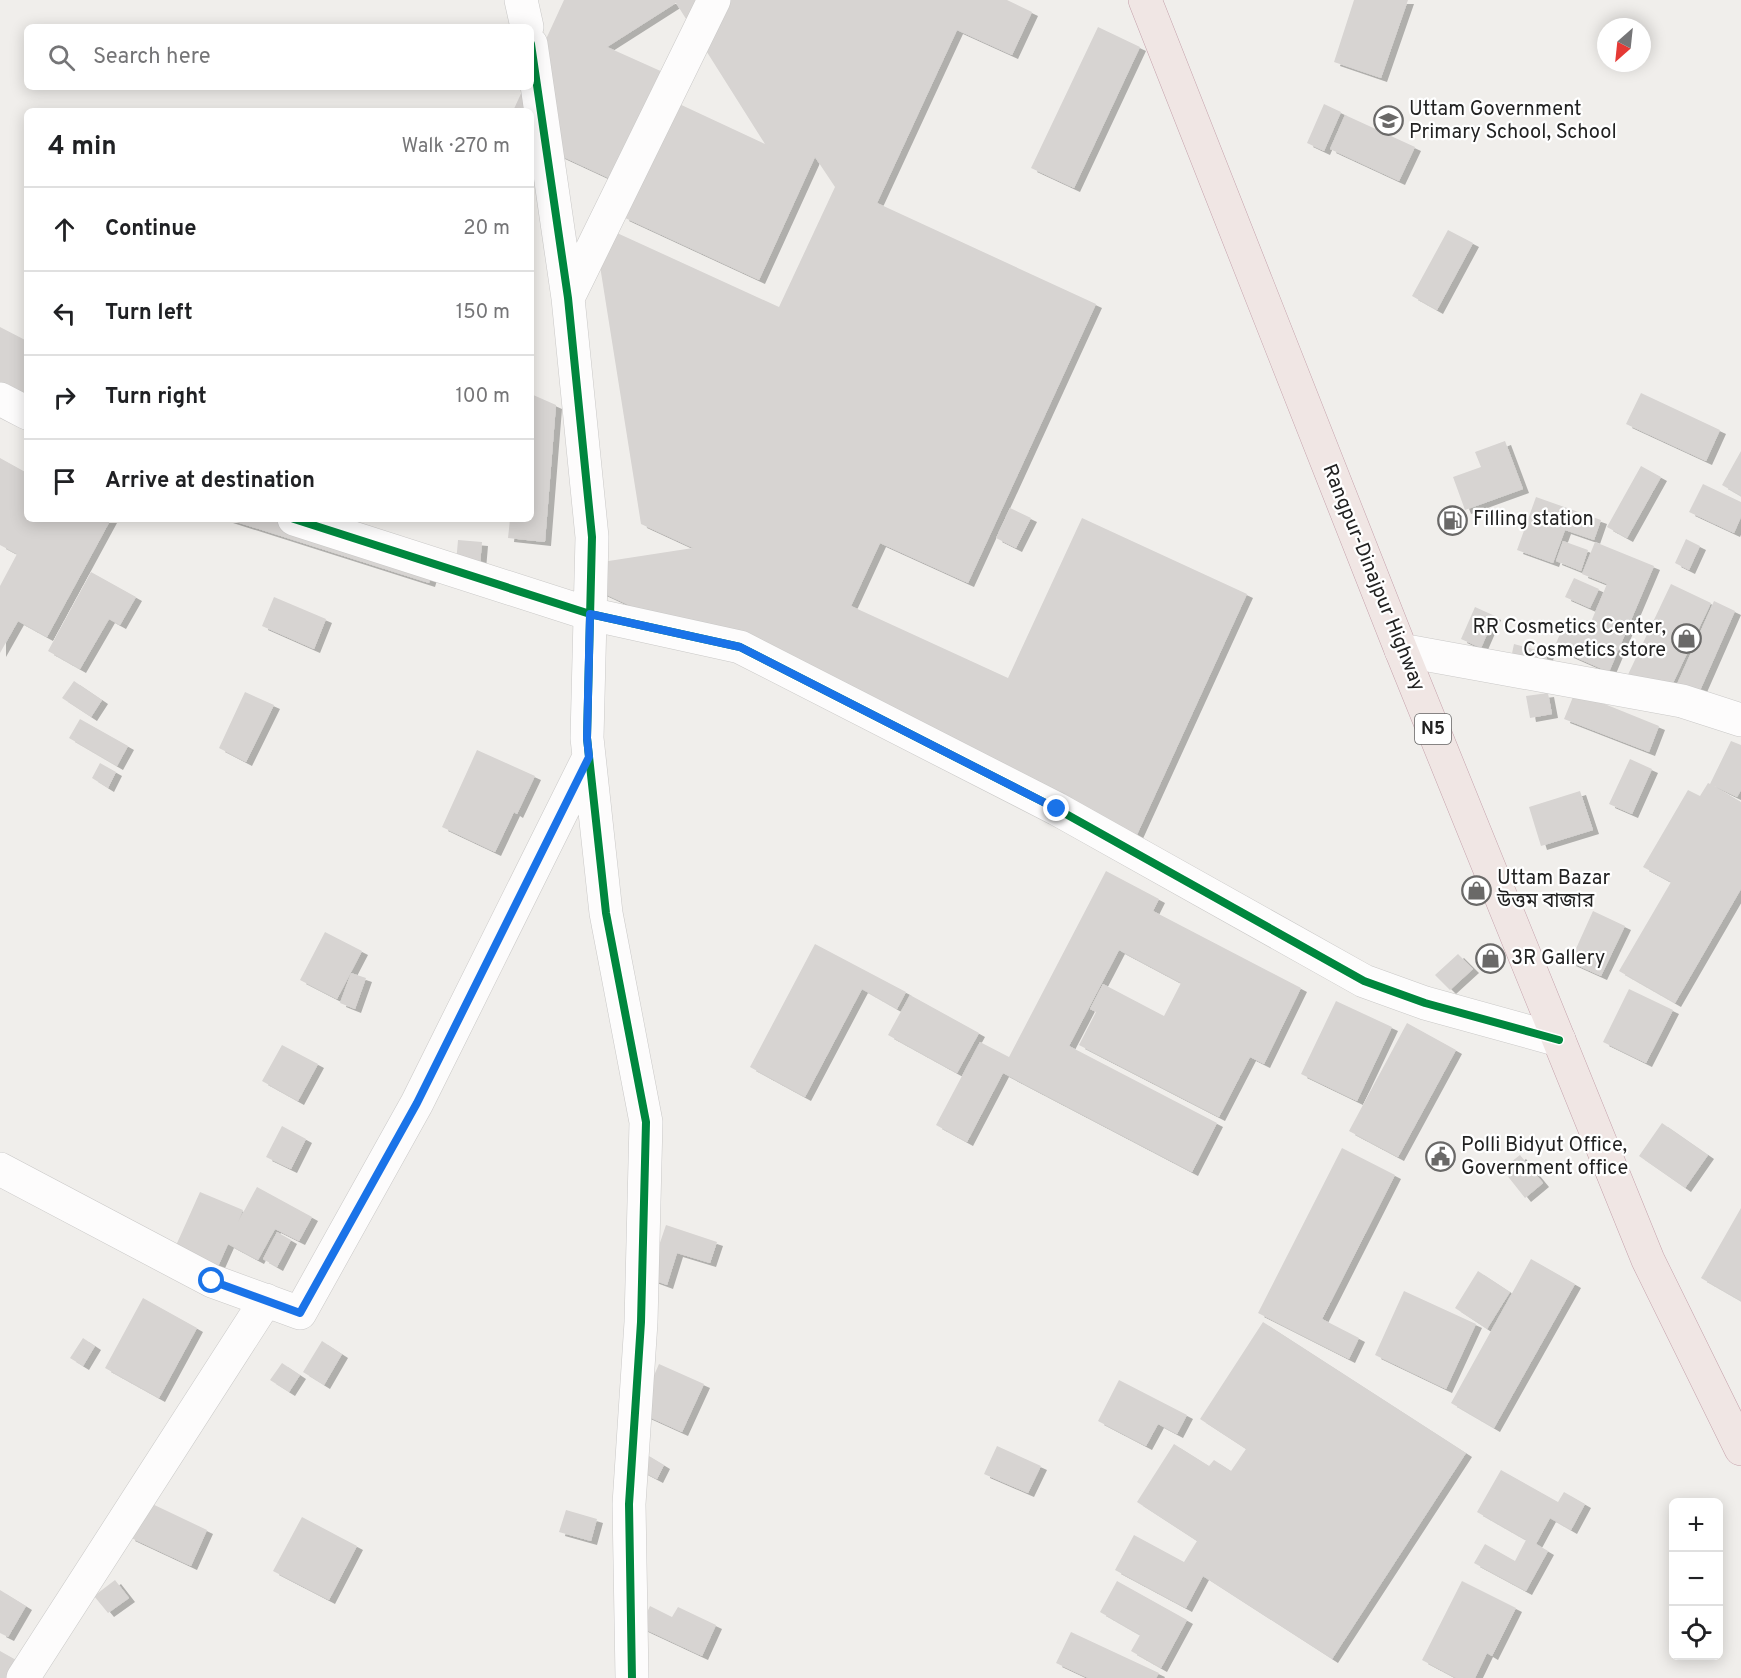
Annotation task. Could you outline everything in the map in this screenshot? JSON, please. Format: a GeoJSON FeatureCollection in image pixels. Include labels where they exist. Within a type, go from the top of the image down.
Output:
{"type":"FeatureCollection","features":[{"type":"Feature","properties":{"kind":"highway","name":"Rangpur-Dinajpur Highway"},"geometry":{"type":"LineString","coordinates":[[1145,0],[1401,650],[1648,1260],[1741,1449]]}},
{"type":"Feature","properties":{"kind":"street"},"geometry":{"type":"LineString","coordinates":[[520,0],[526,24]]}},
{"type":"Feature","properties":{"kind":"street"},"geometry":{"type":"LineString","coordinates":[[568,298],[714,0]]}},
{"type":"Feature","properties":{"kind":"street"},"geometry":{"type":"LineString","coordinates":[[534,65],[568,298],[592,537],[587,738],[589,757],[606,913],[646,1122],[640,1322],[629,1504],[632,1678]]}},
{"type":"Feature","properties":{"kind":"street"},"geometry":{"type":"LineString","coordinates":[[0,399],[24,411]]}},
{"type":"Feature","properties":{"kind":"street"},"geometry":{"type":"LineString","coordinates":[[303,522],[590,614],[740,647],[1057,809],[1364,981],[1425,1003],[1559,1040]]}},
{"type":"Feature","properties":{"kind":"street"},"geometry":{"type":"LineString","coordinates":[[1401,650],[1682,701],[1741,720]]}},
{"type":"Feature","properties":{"kind":"street"},"geometry":{"type":"LineString","coordinates":[[0,1169],[212,1281],[300,1313],[417,1103],[589,757]]}},
{"type":"Feature","properties":{"kind":"street"},"geometry":{"type":"LineString","coordinates":[[23,1678],[266,1300]]}},
{"type":"Feature","properties":{"kind":"building"},"geometry":{"type":"Polygon","coordinates":[[[564,0],[1007,0],[1032,12],[1012,55],[957,30],[877,203],[1096,304],[968,583],[880,543],[851,606],[1008,678],[1082,518],[1247,594],[1135,839],[594,589],[589,564],[693,548],[641,524],[593,222],[779,307],[835,187],[815,157],[759,280],[623,217],[675,102],[765,144],[676,3],[607,47],[665,73],[615,181],[534,143],[534,108],[514,108],[523,90],[534,90],[534,65],[564,0]]]}},
{"type":"Feature","properties":{"kind":"building"},"geometry":{"type":"Polygon","coordinates":[[[1354,0],[1408,0],[1381,78],[1334,62],[1354,0]]]}},
{"type":"Feature","properties":{"kind":"building"},"geometry":{"type":"Polygon","coordinates":[[[1098,27],[1140,47],[1074,188],[1031,168],[1098,27]]]}},
{"type":"Feature","properties":{"kind":"building"},"geometry":{"type":"Polygon","coordinates":[[[1324,104],[1341,112],[1324,151],[1307,143],[1324,104]]]}},
{"type":"Feature","properties":{"kind":"building"},"geometry":{"type":"Polygon","coordinates":[[[1345,115],[1415,147],[1399,181],[1330,149],[1345,115]]]}},
{"type":"Feature","properties":{"kind":"building"},"geometry":{"type":"Polygon","coordinates":[[[1448,230],[1473,243],[1437,310],[1412,296],[1448,230]]]}},
{"type":"Feature","properties":{"kind":"building"},"geometry":{"type":"Polygon","coordinates":[[[0,327],[24,339],[24,423],[0,411],[0,327]]]}},
{"type":"Feature","properties":{"kind":"building"},"geometry":{"type":"Polygon","coordinates":[[[1641,393],[1720,430],[1706,461],[1626,424],[1641,393]]]}},
{"type":"Feature","properties":{"kind":"building"},"geometry":{"type":"Polygon","coordinates":[[[534,395],[556,405],[545,542],[508,538],[510,522],[534,522],[534,395]]]}},
{"type":"Feature","properties":{"kind":"building"},"geometry":{"type":"Polygon","coordinates":[[[1505,441],[1523,489],[1465,510],[1453,477],[1481,467],[1475,452],[1505,441]]]}},
{"type":"Feature","properties":{"kind":"building"},"geometry":{"type":"Polygon","coordinates":[[[1741,451],[1741,496],[1722,485],[1741,451]]]}},
{"type":"Feature","properties":{"kind":"building"},"geometry":{"type":"Polygon","coordinates":[[[0,458],[24,471],[24,522],[109,522],[47,637],[18,621],[0,653],[0,586],[17,554],[0,545],[0,458]]]}},
{"type":"Feature","properties":{"kind":"building"},"geometry":{"type":"Polygon","coordinates":[[[1641,466],[1661,477],[1627,538],[1607,527],[1641,466]]]}},
{"type":"Feature","properties":{"kind":"building"},"geometry":{"type":"Polygon","coordinates":[[[1703,484],[1741,502],[1741,517],[1734,533],[1689,512],[1703,484]]]}},
{"type":"Feature","properties":{"kind":"building"},"geometry":{"type":"Polygon","coordinates":[[[1536,497],[1601,520],[1594,540],[1565,530],[1553,563],[1517,550],[1536,497]]]}},
{"type":"Feature","properties":{"kind":"building"},"geometry":{"type":"Polygon","coordinates":[[[1010,508],[1031,518],[1016,548],[996,538],[1010,508]]]}},
{"type":"Feature","properties":{"kind":"building"},"geometry":{"type":"Polygon","coordinates":[[[236,522],[337,522],[437,556],[429,583],[236,522]]]}},
{"type":"Feature","properties":{"kind":"building"},"geometry":{"type":"Polygon","coordinates":[[[1686,539],[1700,546],[1689,570],[1675,563],[1686,539]]]}},
{"type":"Feature","properties":{"kind":"building"},"geometry":{"type":"Polygon","coordinates":[[[458,540],[482,542],[480,565],[456,564],[458,540]]]}},
{"type":"Feature","properties":{"kind":"building"},"geometry":{"type":"Polygon","coordinates":[[[1563,541],[1588,550],[1581,571],[1556,561],[1563,541]]]}},
{"type":"Feature","properties":{"kind":"building"},"geometry":{"type":"Polygon","coordinates":[[[1595,542],[1654,566],[1609,672],[1554,648],[1566,620],[1588,629],[1607,584],[1582,574],[1595,542]]]}},
{"type":"Feature","properties":{"kind":"building"},"geometry":{"type":"Polygon","coordinates":[[[91,572],[136,597],[120,625],[109,619],[80,669],[48,651],[91,572]]]}},
{"type":"Feature","properties":{"kind":"building"},"geometry":{"type":"Polygon","coordinates":[[[1574,578],[1599,589],[1590,608],[1565,597],[1574,578]]]}},
{"type":"Feature","properties":{"kind":"building"},"geometry":{"type":"Polygon","coordinates":[[[1671,584],[1711,603],[1664,702],[1624,683],[1671,584]]]}},
{"type":"Feature","properties":{"kind":"building"},"geometry":{"type":"Polygon","coordinates":[[[274,597],[326,619],[314,649],[262,626],[274,597]]]}},
{"type":"Feature","properties":{"kind":"building"},"geometry":{"type":"Polygon","coordinates":[[[1714,601],[1735,611],[1691,711],[1669,702],[1714,601]]]}},
{"type":"Feature","properties":{"kind":"building"},"geometry":{"type":"Polygon","coordinates":[[[1475,607],[1495,616],[1481,648],[1461,639],[1475,607]]]}},
{"type":"Feature","properties":{"kind":"building"},"geometry":{"type":"Polygon","coordinates":[[[1514,644],[1548,653],[1544,667],[1511,658],[1514,644]]]}},
{"type":"Feature","properties":{"kind":"building"},"geometry":{"type":"Polygon","coordinates":[[[74,681],[102,700],[91,717],[62,698],[74,681]]]}},
{"type":"Feature","properties":{"kind":"building"},"geometry":{"type":"Polygon","coordinates":[[[245,692],[274,705],[246,762],[219,748],[245,692]]]}},
{"type":"Feature","properties":{"kind":"building"},"geometry":{"type":"Polygon","coordinates":[[[1575,692],[1659,726],[1649,752],[1564,719],[1575,692]]]}},
{"type":"Feature","properties":{"kind":"building"},"geometry":{"type":"Polygon","coordinates":[[[1548,693],[1552,714],[1530,718],[1526,696],[1548,693]]]}},
{"type":"Feature","properties":{"kind":"building"},"geometry":{"type":"Polygon","coordinates":[[[80,719],[128,746],[117,766],[69,738],[80,719]]]}},
{"type":"Feature","properties":{"kind":"building"},"geometry":{"type":"Polygon","coordinates":[[[1731,741],[1741,745],[1741,790],[1737,797],[1714,786],[1741,802],[1741,889],[1675,1003],[1619,971],[1671,882],[1643,867],[1688,790],[1700,796],[1708,783],[1710,784],[1731,741]]]}},
{"type":"Feature","properties":{"kind":"building"},"geometry":{"type":"Polygon","coordinates":[[[477,750],[535,776],[517,814],[514,812],[495,852],[442,827],[477,750]]]}},
{"type":"Feature","properties":{"kind":"building"},"geometry":{"type":"Polygon","coordinates":[[[1630,759],[1652,769],[1632,814],[1609,804],[1630,759]]]}},
{"type":"Feature","properties":{"kind":"building"},"geometry":{"type":"Polygon","coordinates":[[[100,763],[116,772],[108,788],[92,778],[100,763]]]}},
{"type":"Feature","properties":{"kind":"building"},"geometry":{"type":"Polygon","coordinates":[[[1580,791],[1593,830],[1541,846],[1529,807],[1580,791]]]}},
{"type":"Feature","properties":{"kind":"building"},"geometry":{"type":"Polygon","coordinates":[[[1106,871],[1159,899],[1153,911],[1301,988],[1264,1064],[1250,1057],[1219,1117],[1079,1045],[1096,1012],[1090,1009],[1103,984],[1164,1016],[1181,983],[1119,950],[1069,1046],[1217,1123],[1192,1172],[1003,1073],[967,1142],[936,1125],[980,1042],[1009,1057],[1106,871]]]}},
{"type":"Feature","properties":{"kind":"building"},"geometry":{"type":"Polygon","coordinates":[[[1593,911],[1625,926],[1601,976],[1570,962],[1593,911]]]}},
{"type":"Feature","properties":{"kind":"building"},"geometry":{"type":"Polygon","coordinates":[[[325,932],[362,951],[337,999],[300,980],[325,932]]]}},
{"type":"Feature","properties":{"kind":"building"},"geometry":{"type":"Polygon","coordinates":[[[815,944],[906,992],[897,1009],[862,989],[805,1097],[750,1067],[815,944]]]}},
{"type":"Feature","properties":{"kind":"building"},"geometry":{"type":"Polygon","coordinates":[[[1458,954],[1473,969],[1450,990],[1435,975],[1458,954]]]}},
{"type":"Feature","properties":{"kind":"building"},"geometry":{"type":"Polygon","coordinates":[[[351,973],[366,978],[355,1009],[340,1003],[351,973]]]}},
{"type":"Feature","properties":{"kind":"building"},"geometry":{"type":"Polygon","coordinates":[[[1629,989],[1673,1010],[1646,1063],[1603,1042],[1629,989]]]}},
{"type":"Feature","properties":{"kind":"building"},"geometry":{"type":"Polygon","coordinates":[[[910,995],[979,1033],[957,1073],[888,1035],[910,995]]]}},
{"type":"Feature","properties":{"kind":"building"},"geometry":{"type":"Polygon","coordinates":[[[1336,1001],[1392,1027],[1357,1101],[1301,1074],[1336,1001]]]}},
{"type":"Feature","properties":{"kind":"building"},"geometry":{"type":"Polygon","coordinates":[[[1407,1023],[1456,1050],[1398,1157],[1349,1131],[1407,1023]]]}},
{"type":"Feature","properties":{"kind":"building"},"geometry":{"type":"Polygon","coordinates":[[[282,1045],[318,1064],[298,1101],[262,1081],[282,1045]]]}},
{"type":"Feature","properties":{"kind":"building"},"geometry":{"type":"Polygon","coordinates":[[[1662,1123],[1708,1155],[1685,1188],[1639,1156],[1662,1123]]]}},
{"type":"Feature","properties":{"kind":"building"},"geometry":{"type":"Polygon","coordinates":[[[282,1126],[306,1139],[291,1169],[266,1157],[282,1126]]]}},
{"type":"Feature","properties":{"kind":"building"},"geometry":{"type":"Polygon","coordinates":[[[1342,1148],[1395,1175],[1322,1319],[1359,1338],[1349,1359],[1258,1313],[1342,1148]]]}},
{"type":"Feature","properties":{"kind":"building"},"geometry":{"type":"Polygon","coordinates":[[[1520,1155],[1543,1183],[1525,1198],[1502,1169],[1520,1155]]]}},
{"type":"Feature","properties":{"kind":"building"},"geometry":{"type":"Polygon","coordinates":[[[257,1187],[312,1217],[299,1241],[275,1229],[258,1260],[228,1244],[212,1280],[169,1261],[200,1192],[243,1210],[238,1222],[257,1187]]]}},
{"type":"Feature","properties":{"kind":"building"},"geometry":{"type":"Polygon","coordinates":[[[1741,1208],[1741,1301],[1701,1278],[1741,1208]]]}},
{"type":"Feature","properties":{"kind":"building"},"geometry":{"type":"Polygon","coordinates":[[[666,1225],[717,1242],[710,1263],[677,1253],[667,1285],[648,1278],[666,1225]]]}},
{"type":"Feature","properties":{"kind":"building"},"geometry":{"type":"Polygon","coordinates":[[[277,1232],[291,1240],[277,1267],[263,1259],[277,1232]]]}},
{"type":"Feature","properties":{"kind":"building"},"geometry":{"type":"Polygon","coordinates":[[[1531,1259],[1575,1284],[1494,1428],[1451,1403],[1531,1259]]]}},
{"type":"Feature","properties":{"kind":"building"},"geometry":{"type":"Polygon","coordinates":[[[1478,1271],[1510,1292],[1487,1329],[1455,1308],[1478,1271]]]}},
{"type":"Feature","properties":{"kind":"building"},"geometry":{"type":"Polygon","coordinates":[[[1404,1291],[1476,1324],[1446,1389],[1375,1355],[1404,1291]]]}},
{"type":"Feature","properties":{"kind":"building"},"geometry":{"type":"Polygon","coordinates":[[[143,1298],[197,1328],[159,1398],[105,1368],[143,1298]]]}},
{"type":"Feature","properties":{"kind":"building"},"geometry":{"type":"Polygon","coordinates":[[[1263,1322],[1466,1453],[1332,1659],[1203,1576],[1186,1608],[1115,1570],[1134,1535],[1184,1562],[1197,1541],[1137,1502],[1174,1444],[1209,1466],[1214,1460],[1231,1471],[1246,1449],[1200,1419],[1263,1322]]]}},
{"type":"Feature","properties":{"kind":"building"},"geometry":{"type":"Polygon","coordinates":[[[83,1338],[95,1346],[83,1366],[70,1358],[83,1338]]]}},
{"type":"Feature","properties":{"kind":"building"},"geometry":{"type":"Polygon","coordinates":[[[322,1341],[342,1354],[324,1385],[303,1372],[322,1341]]]}},
{"type":"Feature","properties":{"kind":"building"},"geometry":{"type":"Polygon","coordinates":[[[282,1363],[300,1375],[289,1392],[270,1380],[282,1363]]]}},
{"type":"Feature","properties":{"kind":"building"},"geometry":{"type":"Polygon","coordinates":[[[659,1364],[704,1384],[682,1432],[638,1412],[659,1364]]]}},
{"type":"Feature","properties":{"kind":"building"},"geometry":{"type":"Polygon","coordinates":[[[1119,1380],[1187,1415],[1177,1434],[1158,1424],[1146,1446],[1098,1421],[1119,1380]]]}},
{"type":"Feature","properties":{"kind":"building"},"geometry":{"type":"Polygon","coordinates":[[[997,1446],[1041,1466],[1028,1493],[984,1474],[997,1446]]]}},
{"type":"Feature","properties":{"kind":"building"},"geometry":{"type":"Polygon","coordinates":[[[644,1453],[664,1465],[657,1479],[636,1468],[644,1453]]]}},
{"type":"Feature","properties":{"kind":"building"},"geometry":{"type":"Polygon","coordinates":[[[1501,1470],[1558,1502],[1564,1492],[1585,1504],[1571,1530],[1550,1518],[1536,1544],[1548,1551],[1526,1591],[1474,1563],[1485,1544],[1515,1561],[1526,1540],[1477,1512],[1501,1470]]]}},
{"type":"Feature","properties":{"kind":"building"},"geometry":{"type":"Polygon","coordinates":[[[146,1501],[207,1530],[191,1566],[129,1537],[146,1501]]]}},
{"type":"Feature","properties":{"kind":"building"},"geometry":{"type":"Polygon","coordinates":[[[566,1510],[597,1519],[591,1541],[559,1532],[566,1510]]]}},
{"type":"Feature","properties":{"kind":"building"},"geometry":{"type":"Polygon","coordinates":[[[302,1517],[357,1546],[329,1600],[273,1571],[302,1517]]]}},
{"type":"Feature","properties":{"kind":"building"},"geometry":{"type":"Polygon","coordinates":[[[115,1580],[129,1598],[108,1613],[94,1596],[115,1580]]]}},
{"type":"Feature","properties":{"kind":"building"},"geometry":{"type":"Polygon","coordinates":[[[1117,1581],[1187,1620],[1161,1668],[1131,1651],[1140,1635],[1100,1612],[1117,1581]]]}},
{"type":"Feature","properties":{"kind":"building"},"geometry":{"type":"Polygon","coordinates":[[[1462,1581],[1516,1608],[1492,1656],[1487,1653],[1475,1678],[1456,1678],[1422,1660],[1462,1581]]]}},
{"type":"Feature","properties":{"kind":"building"},"geometry":{"type":"Polygon","coordinates":[[[0,1590],[26,1606],[8,1637],[0,1633],[0,1590]]]}},
{"type":"Feature","properties":{"kind":"building"},"geometry":{"type":"Polygon","coordinates":[[[650,1606],[672,1617],[678,1607],[716,1625],[702,1656],[640,1627],[650,1606]]]}},
{"type":"Feature","properties":{"kind":"building"},"geometry":{"type":"Polygon","coordinates":[[[1071,1632],[1159,1673],[1156,1678],[1088,1678],[1056,1663],[1071,1632]]]}},
{"type":"Feature","properties":{"kind":"building"},"geometry":{"type":"Polygon","coordinates":[[[0,1651],[25,1665],[18,1678],[0,1678],[0,1651]]]}},
{"type":"Feature","properties":{"kind":"cycle path"},"geometry":{"type":"LineString","coordinates":[[534,65],[568,298],[592,537],[587,738],[606,913],[646,1122],[641,1322],[629,1504],[632,1678]]}},
{"type":"Feature","properties":{"kind":"cycle path"},"geometry":{"type":"LineString","coordinates":[[303,522],[590,614],[740,647],[1057,809],[1364,981],[1425,1003],[1559,1040]]}},
{"type":"Feature","properties":{"kind":"place","name":"Uttam Government Primary School, School"},"geometry":{"type":"Point","coordinates":[1388,121]}},
{"type":"Feature","properties":{"kind":"place","name":"Filling station"},"geometry":{"type":"Point","coordinates":[1452,520]}},
{"type":"Feature","properties":{"kind":"place","name":"RR Cosmetics Center, Cosmetics store"},"geometry":{"type":"Point","coordinates":[1687,639]}},
{"type":"Feature","properties":{"kind":"place","name":"Uttam Bazar উত্তম বাজার"},"geometry":{"type":"Point","coordinates":[1476,890]}},
{"type":"Feature","properties":{"kind":"place","name":"3R Gallery"},"geometry":{"type":"Point","coordinates":[1490,959]}},
{"type":"Feature","properties":{"kind":"place","name":"Polli Bidyut Office, Government office"},"geometry":{"type":"Point","coordinates":[1440,1157]}},
{"type":"Feature","properties":{"kind":"route"},"geometry":{"type":"LineString","coordinates":[[212,1281],[300,1313],[417,1103],[589,757],[587,738],[590,614],[740,647],[1057,809]]}}]}
